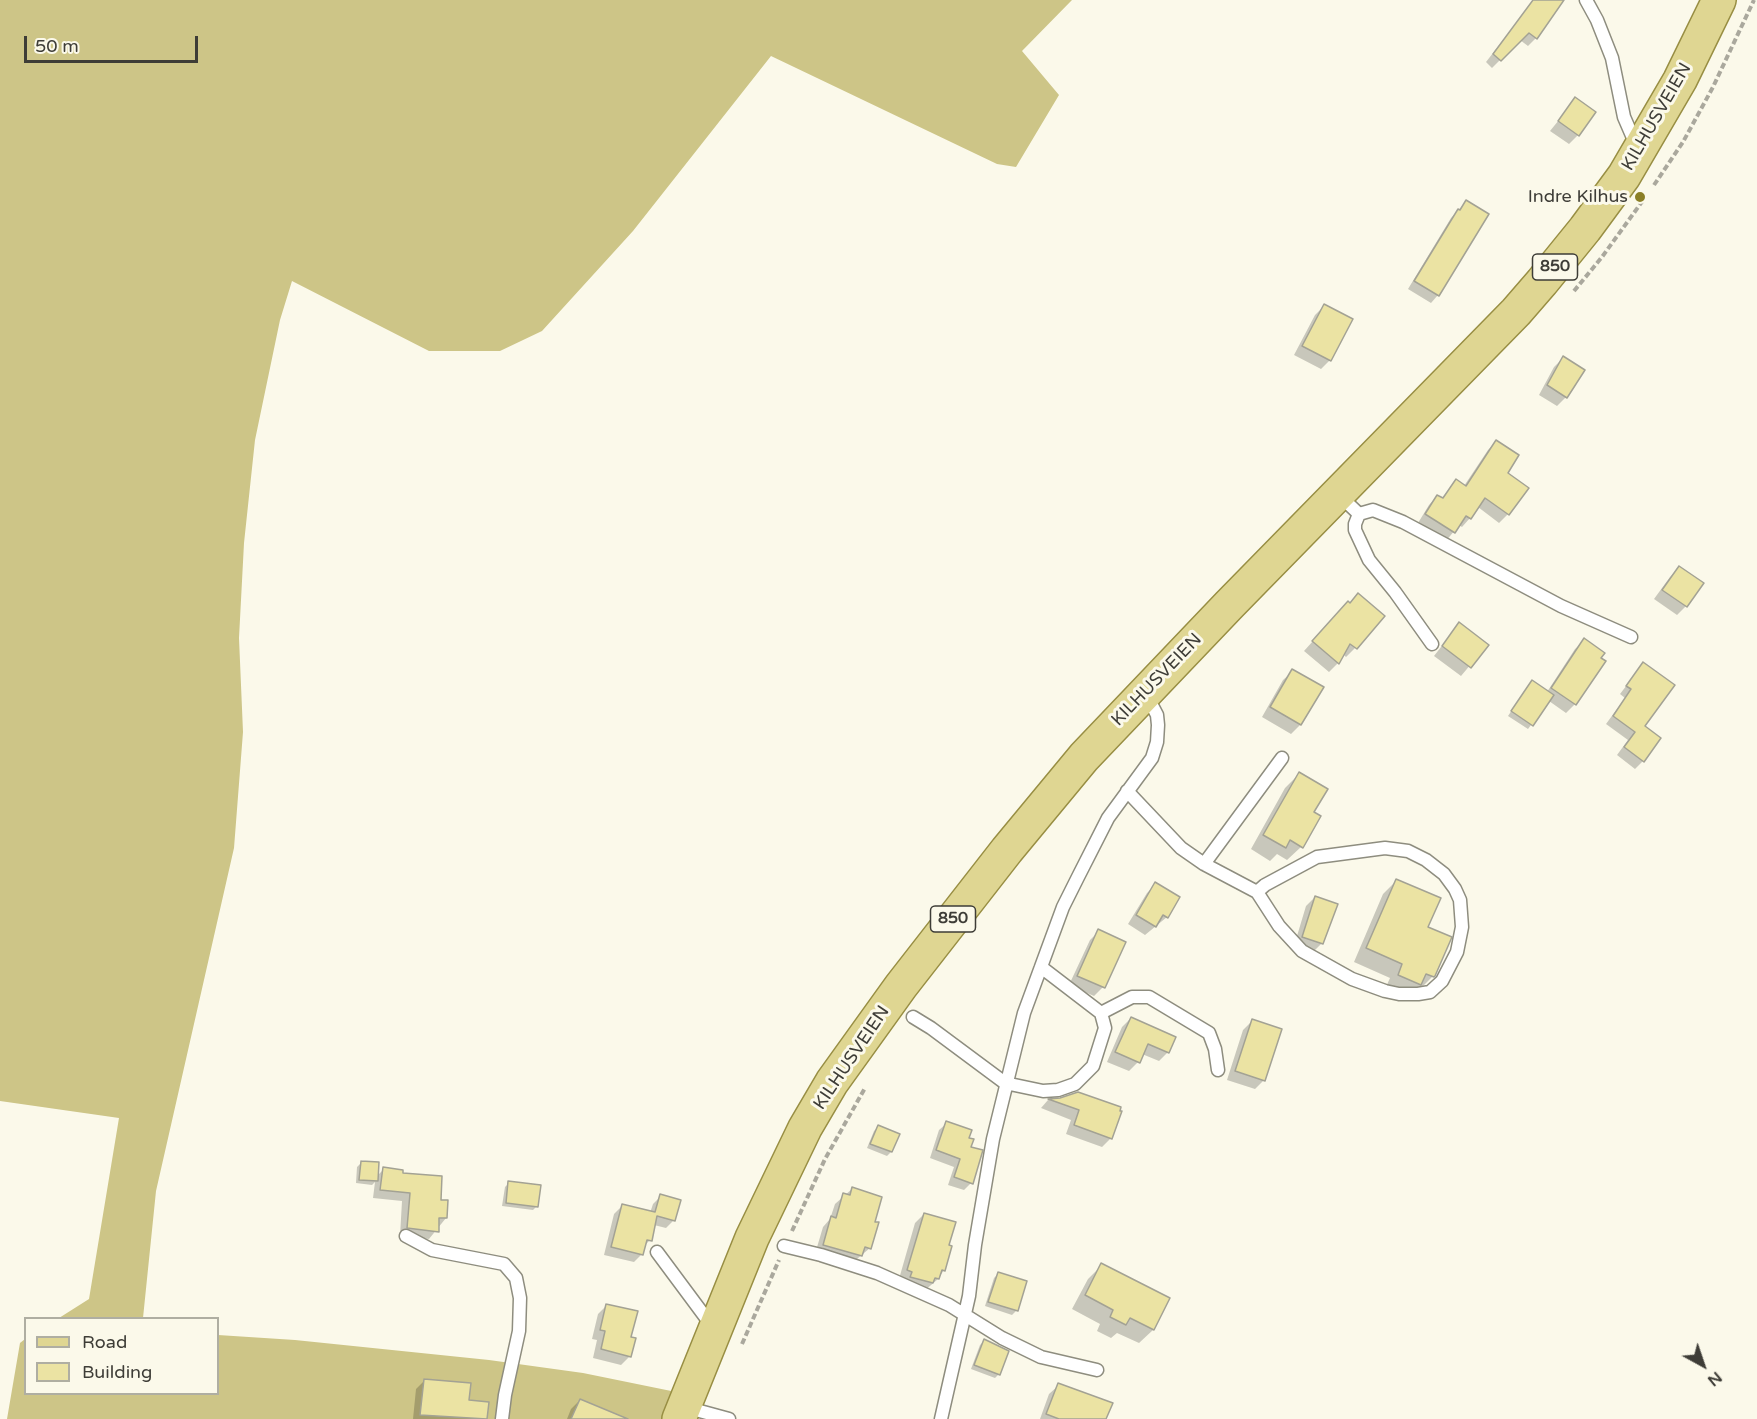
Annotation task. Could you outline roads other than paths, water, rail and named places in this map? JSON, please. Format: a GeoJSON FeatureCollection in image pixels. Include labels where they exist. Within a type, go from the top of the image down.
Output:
{"type":"FeatureCollection","features":[{"type":"Feature","properties":{"kind":"main road","name":"KILHUSVEIEN"},"geometry":{"type":"LineString","coordinates":[[681,1413],[752,1238],[805,1128],[832,1082],[901,986],[1007,850],[1084,757],[1145,692],[1348,504],[1586,229],[1624,176],[1680,80],[1713,2]]}},
{"type":"Feature","properties":{"kind":"lane"},"geometry":{"type":"LineString","coordinates":[[1586,0],[1597,20],[1612,58],[1624,117],[1639,151]]}},
{"type":"Feature","properties":{"kind":"lane"},"geometry":{"type":"LineString","coordinates":[[1348,504],[1373,510],[1403,522],[1561,606],[1631,637]]}},
{"type":"Feature","properties":{"kind":"lane"},"geometry":{"type":"LineString","coordinates":[[1348,504],[1355,530],[1369,560],[1395,592],[1432,645]]}},
{"type":"Feature","properties":{"kind":"lane"},"geometry":{"type":"LineString","coordinates":[[941,1419],[965,1316],[993,1139],[1024,1013],[1078,877],[1108,818],[1152,758],[1157,742],[1157,715],[1145,692]]}},
{"type":"Feature","properties":{"kind":"lane"},"geometry":{"type":"LineString","coordinates":[[1204,864],[1282,758]]}},
{"type":"Feature","properties":{"kind":"lane"},"geometry":{"type":"LineString","coordinates":[[1127,791],[1167,836],[1181,848],[1204,864],[1257,892],[1279,926],[1302,951],[1352,979],[1399,994],[1430,992],[1442,981],[1457,952],[1462,927],[1460,900],[1455,889],[1444,874],[1426,860],[1408,851],[1385,848],[1317,857],[1265,885],[1257,892]]}},
{"type":"Feature","properties":{"kind":"lane"},"geometry":{"type":"LineString","coordinates":[[913,1017],[932,1028],[1005,1083],[1043,1091],[1058,1090],[1076,1084],[1086,1074],[1097,1056],[1105,1028],[1101,1013],[1041,967]]}},
{"type":"Feature","properties":{"kind":"lane"},"geometry":{"type":"LineString","coordinates":[[1101,1013],[1132,997],[1149,998],[1209,1033],[1215,1049],[1218,1070]]}},
{"type":"Feature","properties":{"kind":"lane"},"geometry":{"type":"LineString","coordinates":[[406,1236],[432,1250],[504,1264],[516,1278],[520,1298],[519,1331],[504,1395],[502,1419]]}},
{"type":"Feature","properties":{"kind":"lane"},"geometry":{"type":"LineString","coordinates":[[784,1246],[877,1273],[926,1294],[1002,1338],[1041,1357],[1097,1370]]}},
{"type":"Feature","properties":{"kind":"lane"},"geometry":{"type":"LineString","coordinates":[[657,1252],[715,1329]]}},
{"type":"Feature","properties":{"kind":"lane"},"geometry":{"type":"LineString","coordinates":[[681,1413],[729,1419]]}},
{"type":"Feature","properties":{"kind":"place","name":"Indre Kilhus"},"geometry":{"type":"Point","coordinates":[1640,197]}}]}
